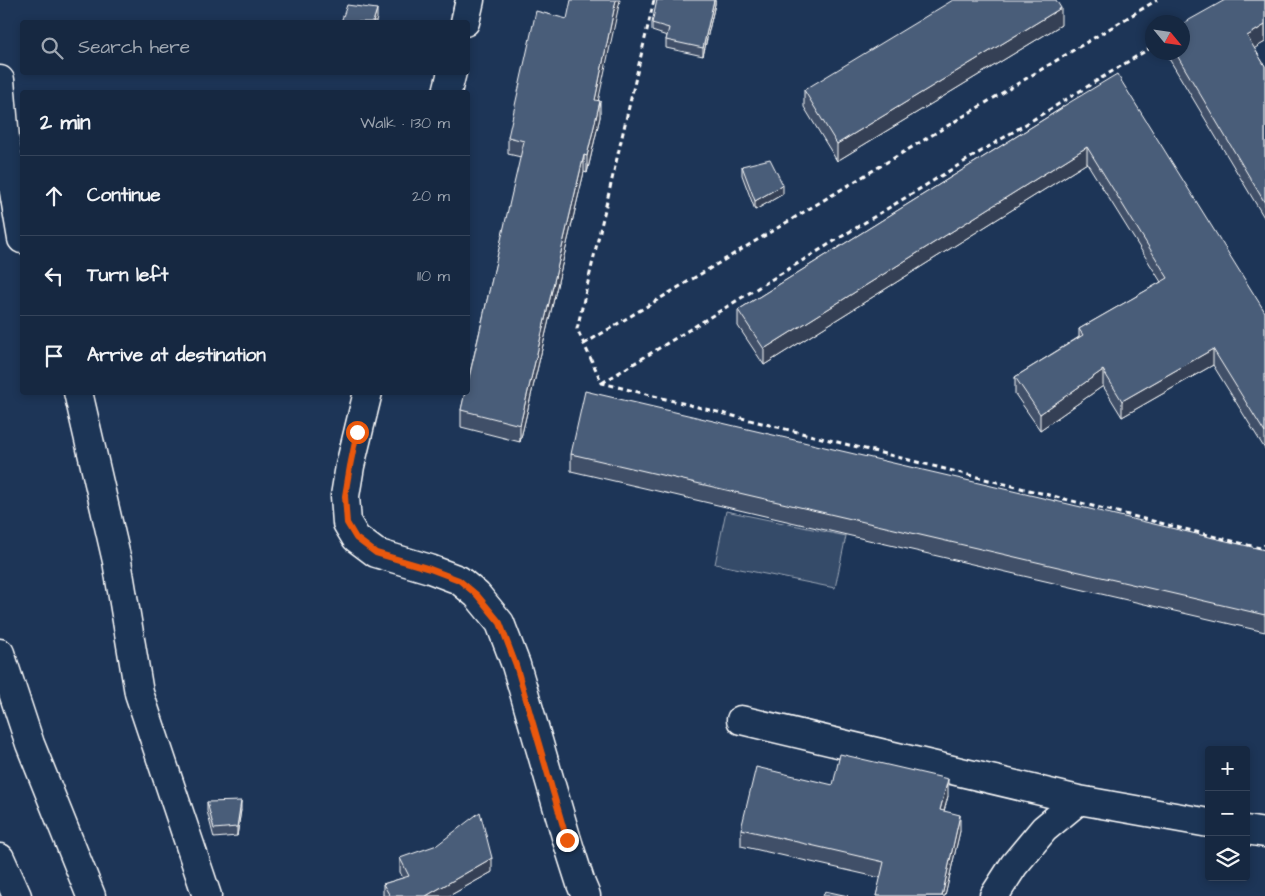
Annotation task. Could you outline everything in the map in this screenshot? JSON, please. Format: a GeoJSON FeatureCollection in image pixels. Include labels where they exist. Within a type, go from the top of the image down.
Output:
{"type":"FeatureCollection","features":[{"type":"Feature","properties":{"kind":"main road"},"geometry":{"type":"LineString","coordinates":[[466,20],[470,0]]}},
{"type":"Feature","properties":{"kind":"main road"},"geometry":{"type":"LineString","coordinates":[[448,90],[451,75]]}},
{"type":"Feature","properties":{"kind":"main road"},"geometry":{"type":"LineString","coordinates":[[0,80],[5,139],[20,227]]}},
{"type":"Feature","properties":{"kind":"main road"},"geometry":{"type":"LineString","coordinates":[[79,395],[117,561],[139,693],[207,896]]}},
{"type":"Feature","properties":{"kind":"main road"},"geometry":{"type":"LineString","coordinates":[[367,395],[350,466],[345,496],[347,523],[356,538],[376,553],[459,580],[477,595],[500,623],[516,665],[567,840],[586,896]]}},
{"type":"Feature","properties":{"kind":"main road"},"geometry":{"type":"LineString","coordinates":[[0,653],[30,744],[91,896]]}},
{"type":"Feature","properties":{"kind":"main road"},"geometry":{"type":"LineString","coordinates":[[741,720],[1079,800],[1205,822]]}},
{"type":"Feature","properties":{"kind":"main road"},"geometry":{"type":"LineString","coordinates":[[994,896],[1014,865],[1044,829],[1079,800]]}},
{"type":"Feature","properties":{"kind":"main road"},"geometry":{"type":"LineString","coordinates":[[1250,831],[1265,834]]}},
{"type":"Feature","properties":{"kind":"main road"},"geometry":{"type":"LineString","coordinates":[[0,858],[17,896]]}},
{"type":"Feature","properties":{"kind":"path"},"geometry":{"type":"LineString","coordinates":[[602,384],[577,329],[654,0]]}},
{"type":"Feature","properties":{"kind":"path"},"geometry":{"type":"LineString","coordinates":[[584,344],[1157,0]]}},
{"type":"Feature","properties":{"kind":"path"},"geometry":{"type":"LineString","coordinates":[[602,384],[1145,51]]}},
{"type":"Feature","properties":{"kind":"path"},"geometry":{"type":"LineString","coordinates":[[602,384],[1260,548],[1265,545]]}},
{"type":"Feature","properties":{"kind":"shaded area"},"geometry":{"type":"Polygon","coordinates":[[[726,511],[846,536],[835,588],[715,564],[726,511]]]}},
{"type":"Feature","properties":{"kind":"building"},"geometry":{"type":"Polygon","coordinates":[[[571,0],[616,0],[595,100],[600,101],[587,156],[584,155],[520,425],[461,410],[464,395],[470,395],[470,373],[524,141],[508,137],[536,11],[567,19],[571,0]]]}},
{"type":"Feature","properties":{"kind":"building"},"geometry":{"type":"Polygon","coordinates":[[[657,0],[714,0],[703,48],[666,40],[669,28],[652,23],[657,0]]]}},
{"type":"Feature","properties":{"kind":"building"},"geometry":{"type":"Polygon","coordinates":[[[953,0],[1056,0],[1061,8],[837,144],[804,90],[953,0]]]}},
{"type":"Feature","properties":{"kind":"building"},"geometry":{"type":"Polygon","coordinates":[[[1225,0],[1265,0],[1265,25],[1247,36],[1265,66],[1265,203],[1180,60],[1190,60],[1190,20],[1225,0]]]}},
{"type":"Feature","properties":{"kind":"building"},"geometry":{"type":"Polygon","coordinates":[[[347,5],[377,9],[374,20],[342,20],[347,5]]]}},
{"type":"Feature","properties":{"kind":"building"},"geometry":{"type":"Polygon","coordinates":[[[1117,74],[1265,312],[1265,433],[1213,349],[1122,401],[1103,370],[1040,414],[1015,377],[1083,335],[1079,329],[1168,278],[1087,147],[764,349],[738,310],[1117,74]]]}},
{"type":"Feature","properties":{"kind":"building"},"geometry":{"type":"Polygon","coordinates":[[[770,159],[783,185],[755,201],[742,166],[770,159]]]}},
{"type":"Feature","properties":{"kind":"building"},"geometry":{"type":"Polygon","coordinates":[[[585,391],[1265,550],[1265,615],[571,454],[585,391]]]}},
{"type":"Feature","properties":{"kind":"building"},"geometry":{"type":"Polygon","coordinates":[[[840,754],[948,779],[940,810],[960,815],[942,896],[876,896],[884,862],[741,829],[756,767],[833,785],[840,754]]]}},
{"type":"Feature","properties":{"kind":"building"},"geometry":{"type":"Polygon","coordinates":[[[241,801],[237,827],[214,829],[207,802],[241,801]]]}},
{"type":"Feature","properties":{"kind":"building"},"geometry":{"type":"Polygon","coordinates":[[[480,812],[492,858],[426,896],[390,896],[383,884],[409,876],[400,858],[437,845],[480,812]]]}},
{"type":"Feature","properties":{"kind":"building"},"geometry":{"type":"Polygon","coordinates":[[[825,891],[848,896],[823,896],[825,891]]]}},
{"type":"Feature","properties":{"kind":"route"},"geometry":{"type":"LineString","coordinates":[[357,432],[345,496],[347,523],[356,538],[376,553],[459,580],[477,595],[500,623],[516,665],[567,840]]}}]}
